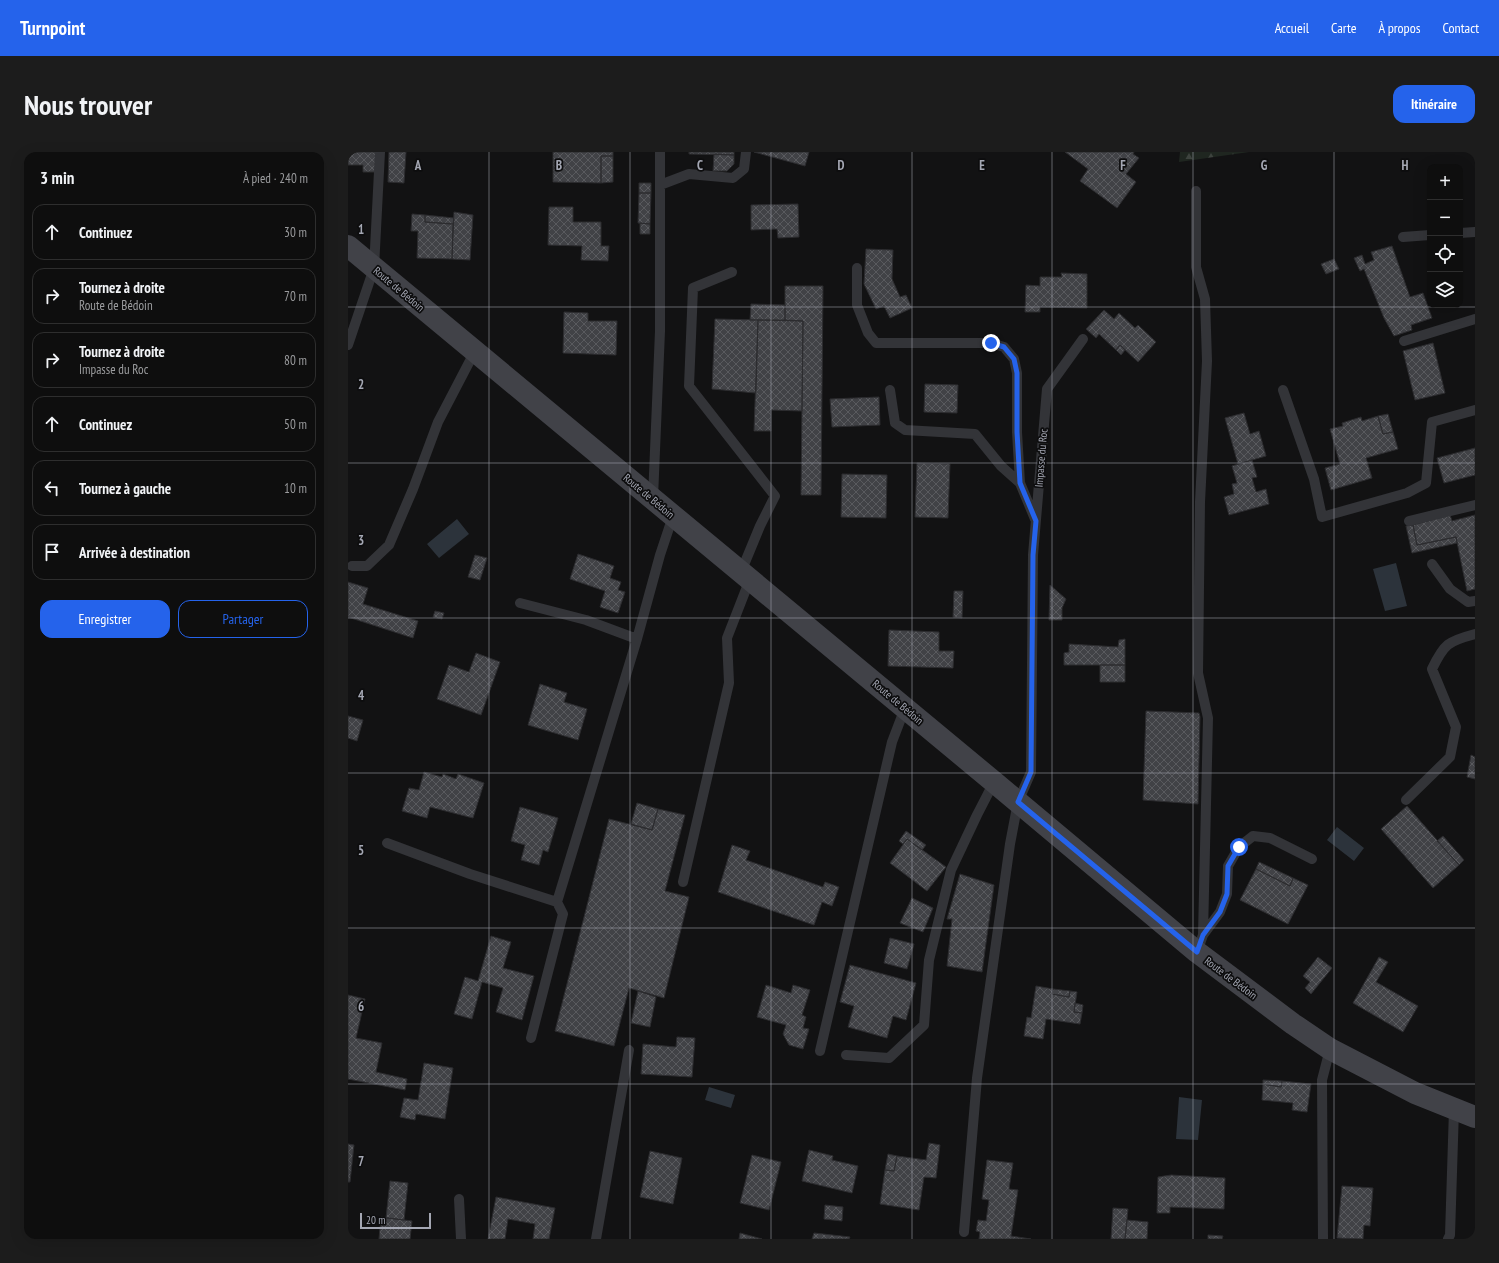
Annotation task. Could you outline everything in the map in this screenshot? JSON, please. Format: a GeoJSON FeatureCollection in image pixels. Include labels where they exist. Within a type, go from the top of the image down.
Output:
{"type":"FeatureCollection","features":[{"type":"Feature","properties":{"kind":"main road","name":"Route de Bédoin"},"geometry":{"type":"LineString","coordinates":[[348,246],[1018,802],[1200,944],[1280,1014],[1330,1049],[1415,1093],[1475,1117]]}},
{"type":"Feature","properties":{"kind":"lane"},"geometry":{"type":"LineString","coordinates":[[348,346],[374,268],[380,152]]}},
{"type":"Feature","properties":{"kind":"lane"},"geometry":{"type":"LineString","coordinates":[[653,499],[660,331],[660,152]]}},
{"type":"Feature","properties":{"kind":"lane"},"geometry":{"type":"LineString","coordinates":[[660,185],[689,174],[733,178],[744,169],[746,152]]}},
{"type":"Feature","properties":{"kind":"lane"},"geometry":{"type":"LineString","coordinates":[[1196,191],[1196,267],[1205,299],[1206,361],[1200,502],[1198,673],[1208,718],[1200,944]]}},
{"type":"Feature","properties":{"kind":"lane"},"geometry":{"type":"LineString","coordinates":[[1463,233],[1475,232]]}},
{"type":"Feature","properties":{"kind":"lane"},"geometry":{"type":"LineString","coordinates":[[1402,237],[1427,235]]}},
{"type":"Feature","properties":{"kind":"lane"},"geometry":{"type":"LineString","coordinates":[[857,268],[857,305],[868,333],[876,343],[991,343],[1004,347],[1014,359],[1017,373],[1017,432],[1020,483],[1036,521]]}},
{"type":"Feature","properties":{"kind":"lane"},"geometry":{"type":"LineString","coordinates":[[682,882],[729,683],[727,638],[760,526],[775,496],[689,386],[693,288],[732,272]]}},
{"type":"Feature","properties":{"kind":"lane"},"geometry":{"type":"LineString","coordinates":[[1404,341],[1475,319]]}},
{"type":"Feature","properties":{"kind":"lane","name":"Impasse du Roc"},"geometry":{"type":"LineString","coordinates":[[964,1232],[977,1078],[1010,844],[1018,802],[1031,772],[1033,555],[1047,389],[1083,339]]}},
{"type":"Feature","properties":{"kind":"lane"},"geometry":{"type":"LineString","coordinates":[[352,566],[367,566],[389,545],[413,489],[438,422],[475,351]]}},
{"type":"Feature","properties":{"kind":"lane"},"geometry":{"type":"LineString","coordinates":[[890,390],[895,423],[905,430],[975,434],[1001,466],[1020,483]]}},
{"type":"Feature","properties":{"kind":"lane"},"geometry":{"type":"LineString","coordinates":[[1283,390],[1314,479],[1322,517],[1407,493],[1426,483],[1432,422],[1475,410]]}},
{"type":"Feature","properties":{"kind":"lane"},"geometry":{"type":"LineString","coordinates":[[1409,521],[1475,505]]}},
{"type":"Feature","properties":{"kind":"lane"},"geometry":{"type":"LineString","coordinates":[[531,1038],[563,914],[557,902],[637,639],[660,555],[673,516]]}},
{"type":"Feature","properties":{"kind":"lane"},"geometry":{"type":"LineString","coordinates":[[1432,564],[1450,589],[1468,602],[1475,600]]}},
{"type":"Feature","properties":{"kind":"lane"},"geometry":{"type":"LineString","coordinates":[[520,602],[586,620],[637,639]]}},
{"type":"Feature","properties":{"kind":"lane"},"geometry":{"type":"LineString","coordinates":[[1406,800],[1450,757],[1456,727],[1432,669],[1441,650],[1456,639],[1475,634]]}},
{"type":"Feature","properties":{"kind":"lane"},"geometry":{"type":"LineString","coordinates":[[820,1051],[892,742],[905,708]]}},
{"type":"Feature","properties":{"kind":"lane"},"geometry":{"type":"LineString","coordinates":[[846,1055],[889,1058],[924,1025],[929,960],[951,870],[994,782]]}},
{"type":"Feature","properties":{"kind":"lane"},"geometry":{"type":"LineString","coordinates":[[1200,944],[1220,912],[1227,894],[1228,866],[1239,847],[1253,836],[1270,838],[1312,859]]}},
{"type":"Feature","properties":{"kind":"lane"},"geometry":{"type":"LineString","coordinates":[[387,844],[470,874],[557,902]]}},
{"type":"Feature","properties":{"kind":"lane"},"geometry":{"type":"LineString","coordinates":[[1323,1239],[1322,1080],[1330,1049]]}},
{"type":"Feature","properties":{"kind":"lane"},"geometry":{"type":"LineString","coordinates":[[596,1239],[629,1050]]}},
{"type":"Feature","properties":{"kind":"lane"},"geometry":{"type":"LineString","coordinates":[[1448,1239],[1450,1234],[1454,1109]]}},
{"type":"Feature","properties":{"kind":"lane"},"geometry":{"type":"LineString","coordinates":[[459,1200],[461,1239]]}},
{"type":"Feature","properties":{"kind":"green space"},"geometry":{"type":"Polygon","coordinates":[[[1180,152],[1249,152],[1179,162],[1180,152]]]}},
{"type":"Feature","properties":{"kind":"shaded area"},"geometry":{"type":"Polygon","coordinates":[[[457,519],[469,534],[439,558],[427,544],[457,519]]]}},
{"type":"Feature","properties":{"kind":"shaded area"},"geometry":{"type":"Polygon","coordinates":[[[1396,563],[1407,606],[1385,611],[1373,569],[1396,563]]]}},
{"type":"Feature","properties":{"kind":"shaded area"},"geometry":{"type":"Polygon","coordinates":[[[1337,827],[1364,848],[1354,861],[1327,840],[1337,827]]]}},
{"type":"Feature","properties":{"kind":"shaded area"},"geometry":{"type":"Polygon","coordinates":[[[709,1087],[735,1095],[731,1108],[705,1100],[709,1087]]]}},
{"type":"Feature","properties":{"kind":"shaded area"},"geometry":{"type":"Polygon","coordinates":[[[1179,1097],[1202,1100],[1198,1140],[1176,1139],[1179,1097]]]}},
{"type":"Feature","properties":{"kind":"building"},"geometry":{"type":"Polygon","coordinates":[[[348,152],[381,152],[380,172],[363,172],[363,165],[348,165],[348,152]]]}},
{"type":"Feature","properties":{"kind":"building"},"geometry":{"type":"Polygon","coordinates":[[[389,152],[406,152],[404,183],[388,182],[389,152]]]}},
{"type":"Feature","properties":{"kind":"building"},"geometry":{"type":"Polygon","coordinates":[[[553,152],[613,152],[613,156],[601,156],[601,183],[553,182],[553,152]]]}},
{"type":"Feature","properties":{"kind":"building"},"geometry":{"type":"Polygon","coordinates":[[[689,152],[734,152],[734,155],[689,154],[689,152]]]}},
{"type":"Feature","properties":{"kind":"building"},"geometry":{"type":"Polygon","coordinates":[[[754,152],[809,152],[805,166],[754,152]]]}},
{"type":"Feature","properties":{"kind":"building"},"geometry":{"type":"Polygon","coordinates":[[[1065,152],[1134,152],[1133,154],[1139,158],[1126,174],[1136,182],[1117,208],[1080,181],[1088,169],[1065,152]]]}},
{"type":"Feature","properties":{"kind":"building"},"geometry":{"type":"Polygon","coordinates":[[[714,154],[734,155],[734,164],[727,171],[713,171],[714,154]]]}},
{"type":"Feature","properties":{"kind":"building"},"geometry":{"type":"Polygon","coordinates":[[[601,156],[613,156],[613,182],[601,183],[601,156]]]}},
{"type":"Feature","properties":{"kind":"building"},"geometry":{"type":"Polygon","coordinates":[[[639,183],[651,183],[651,193],[639,193],[639,183]]]}},
{"type":"Feature","properties":{"kind":"building"},"geometry":{"type":"Polygon","coordinates":[[[639,193],[651,193],[650,224],[638,223],[639,193]]]}},
{"type":"Feature","properties":{"kind":"building"},"geometry":{"type":"Polygon","coordinates":[[[798,204],[799,237],[778,238],[777,229],[751,230],[751,205],[798,204]]]}},
{"type":"Feature","properties":{"kind":"building"},"geometry":{"type":"Polygon","coordinates":[[[549,207],[573,207],[573,222],[601,222],[601,246],[609,246],[608,261],[581,260],[582,246],[548,245],[549,207]]]}},
{"type":"Feature","properties":{"kind":"building"},"geometry":{"type":"Polygon","coordinates":[[[454,212],[473,215],[470,260],[452,259],[454,212]]]}},
{"type":"Feature","properties":{"kind":"building"},"geometry":{"type":"Polygon","coordinates":[[[412,214],[425,215],[425,222],[453,224],[452,259],[417,258],[418,231],[411,231],[412,214]]]}},
{"type":"Feature","properties":{"kind":"building"},"geometry":{"type":"Polygon","coordinates":[[[425,215],[454,218],[453,224],[425,222],[425,215]]]}},
{"type":"Feature","properties":{"kind":"building"},"geometry":{"type":"Polygon","coordinates":[[[640,223],[650,224],[650,234],[640,234],[640,223]]]}},
{"type":"Feature","properties":{"kind":"building"},"geometry":{"type":"Polygon","coordinates":[[[1392,246],[1410,297],[1423,293],[1427,308],[1428,308],[1432,318],[1411,325],[1412,330],[1394,336],[1384,318],[1364,269],[1360,271],[1354,258],[1362,255],[1365,264],[1374,260],[1371,252],[1392,246]]]}},
{"type":"Feature","properties":{"kind":"building"},"geometry":{"type":"Polygon","coordinates":[[[866,249],[893,250],[892,279],[900,297],[906,295],[912,308],[890,318],[884,306],[876,309],[864,284],[866,249]]]}},
{"type":"Feature","properties":{"kind":"building"},"geometry":{"type":"Polygon","coordinates":[[[1334,259],[1339,269],[1326,274],[1321,264],[1334,259]]]}},
{"type":"Feature","properties":{"kind":"building"},"geometry":{"type":"Polygon","coordinates":[[[1061,273],[1087,274],[1087,308],[1040,307],[1040,312],[1025,312],[1026,285],[1040,286],[1040,277],[1062,277],[1061,273]]]}},
{"type":"Feature","properties":{"kind":"building"},"geometry":{"type":"Polygon","coordinates":[[[785,286],[823,286],[821,495],[801,495],[803,321],[785,320],[785,286]]]}},
{"type":"Feature","properties":{"kind":"building"},"geometry":{"type":"Polygon","coordinates":[[[751,304],[785,305],[785,320],[750,320],[751,304]]]}},
{"type":"Feature","properties":{"kind":"building"},"geometry":{"type":"Polygon","coordinates":[[[1104,310],[1114,319],[1119,313],[1135,328],[1138,325],[1156,342],[1138,362],[1120,345],[1116,350],[1099,334],[1096,338],[1086,329],[1104,310]]]}},
{"type":"Feature","properties":{"kind":"building"},"geometry":{"type":"Polygon","coordinates":[[[564,312],[588,313],[588,321],[617,321],[616,355],[563,353],[564,312]]]}},
{"type":"Feature","properties":{"kind":"building"},"geometry":{"type":"Polygon","coordinates":[[[715,319],[758,320],[756,393],[712,389],[715,319]]]}},
{"type":"Feature","properties":{"kind":"building"},"geometry":{"type":"Polygon","coordinates":[[[758,320],[803,321],[802,411],[771,410],[771,431],[754,431],[758,320]]]}},
{"type":"Feature","properties":{"kind":"building"},"geometry":{"type":"Polygon","coordinates":[[[1433,343],[1445,393],[1415,400],[1403,351],[1433,343]]]}},
{"type":"Feature","properties":{"kind":"building"},"geometry":{"type":"Polygon","coordinates":[[[1120,345],[1125,350],[1121,355],[1116,350],[1120,345]]]}},
{"type":"Feature","properties":{"kind":"building"},"geometry":{"type":"Polygon","coordinates":[[[925,384],[958,385],[957,413],[924,412],[925,384]]]}},
{"type":"Feature","properties":{"kind":"building"},"geometry":{"type":"Polygon","coordinates":[[[879,397],[880,425],[832,427],[830,399],[879,397]]]}},
{"type":"Feature","properties":{"kind":"building"},"geometry":{"type":"Polygon","coordinates":[[[1244,413],[1250,434],[1259,431],[1266,456],[1238,464],[1225,418],[1244,413]]]}},
{"type":"Feature","properties":{"kind":"building"},"geometry":{"type":"Polygon","coordinates":[[[1388,414],[1393,432],[1383,434],[1378,416],[1388,414]]]}},
{"type":"Feature","properties":{"kind":"building"},"geometry":{"type":"Polygon","coordinates":[[[1378,416],[1383,434],[1393,432],[1398,449],[1366,458],[1372,478],[1331,490],[1325,468],[1340,464],[1330,429],[1343,426],[1342,423],[1361,417],[1362,421],[1378,416]]]}},
{"type":"Feature","properties":{"kind":"building"},"geometry":{"type":"Polygon","coordinates":[[[1475,448],[1475,475],[1444,483],[1437,458],[1475,448]]]}},
{"type":"Feature","properties":{"kind":"building"},"geometry":{"type":"Polygon","coordinates":[[[1252,460],[1257,477],[1252,478],[1256,492],[1266,489],[1269,504],[1229,515],[1224,497],[1234,494],[1232,484],[1237,483],[1232,466],[1252,460]]]}},
{"type":"Feature","properties":{"kind":"building"},"geometry":{"type":"Polygon","coordinates":[[[917,463],[950,464],[948,518],[915,517],[917,463]]]}},
{"type":"Feature","properties":{"kind":"building"},"geometry":{"type":"Polygon","coordinates":[[[842,474],[887,475],[886,518],[841,517],[842,474]]]}},
{"type":"Feature","properties":{"kind":"building"},"geometry":{"type":"Polygon","coordinates":[[[1450,515],[1452,521],[1475,515],[1475,589],[1467,591],[1456,537],[1417,545],[1413,525],[1450,515]]]}},
{"type":"Feature","properties":{"kind":"building"},"geometry":{"type":"Polygon","coordinates":[[[1413,525],[1417,545],[1456,537],[1457,543],[1412,553],[1406,526],[1413,525]]]}},
{"type":"Feature","properties":{"kind":"building"},"geometry":{"type":"Polygon","coordinates":[[[578,554],[614,566],[610,578],[621,582],[618,590],[625,592],[618,613],[600,607],[605,591],[570,579],[578,554]]]}},
{"type":"Feature","properties":{"kind":"building"},"geometry":{"type":"Polygon","coordinates":[[[475,555],[487,558],[480,580],[468,577],[475,555]]]}},
{"type":"Feature","properties":{"kind":"building"},"geometry":{"type":"Polygon","coordinates":[[[348,582],[368,588],[363,604],[418,621],[413,638],[348,617],[348,582]]]}},
{"type":"Feature","properties":{"kind":"building"},"geometry":{"type":"Polygon","coordinates":[[[1050,585],[1066,599],[1062,608],[1062,620],[1049,620],[1050,585]]]}},
{"type":"Feature","properties":{"kind":"building"},"geometry":{"type":"Polygon","coordinates":[[[954,591],[963,591],[962,618],[953,617],[954,591]]]}},
{"type":"Feature","properties":{"kind":"building"},"geometry":{"type":"Polygon","coordinates":[[[435,611],[444,613],[442,619],[433,617],[435,611]]]}},
{"type":"Feature","properties":{"kind":"building"},"geometry":{"type":"Polygon","coordinates":[[[889,630],[939,632],[939,651],[954,651],[953,668],[888,666],[889,630]]]}},
{"type":"Feature","properties":{"kind":"building"},"geometry":{"type":"Polygon","coordinates":[[[1125,639],[1125,665],[1064,665],[1064,653],[1069,652],[1069,644],[1118,647],[1119,640],[1125,639]]]}},
{"type":"Feature","properties":{"kind":"building"},"geometry":{"type":"Polygon","coordinates":[[[476,653],[500,662],[481,715],[437,699],[449,665],[469,672],[476,653]]]}},
{"type":"Feature","properties":{"kind":"building"},"geometry":{"type":"Polygon","coordinates":[[[1100,665],[1125,665],[1125,682],[1100,682],[1100,665]]]}},
{"type":"Feature","properties":{"kind":"building"},"geometry":{"type":"Polygon","coordinates":[[[540,684],[567,693],[564,702],[587,709],[578,740],[528,725],[540,684]]]}},
{"type":"Feature","properties":{"kind":"building"},"geometry":{"type":"Polygon","coordinates":[[[1146,711],[1199,713],[1198,804],[1143,800],[1146,711]]]}},
{"type":"Feature","properties":{"kind":"building"},"geometry":{"type":"Polygon","coordinates":[[[348,716],[363,720],[357,741],[348,738],[348,716]]]}},
{"type":"Feature","properties":{"kind":"building"},"geometry":{"type":"Polygon","coordinates":[[[1471,755],[1475,757],[1475,779],[1467,777],[1471,755]]]}},
{"type":"Feature","properties":{"kind":"building"},"geometry":{"type":"Polygon","coordinates":[[[424,772],[442,777],[443,774],[456,779],[458,774],[484,783],[473,818],[430,807],[427,818],[402,811],[409,788],[419,790],[424,772]]]}},
{"type":"Feature","properties":{"kind":"building"},"geometry":{"type":"Polygon","coordinates":[[[637,803],[658,809],[652,830],[631,824],[637,803]]]}},
{"type":"Feature","properties":{"kind":"building"},"geometry":{"type":"Polygon","coordinates":[[[1407,806],[1459,865],[1433,888],[1381,829],[1407,806]]]}},
{"type":"Feature","properties":{"kind":"building"},"geometry":{"type":"Polygon","coordinates":[[[520,807],[558,818],[548,852],[543,850],[539,865],[521,860],[525,845],[511,841],[520,807]]]}},
{"type":"Feature","properties":{"kind":"building"},"geometry":{"type":"Polygon","coordinates":[[[658,809],[685,815],[665,891],[689,897],[664,998],[629,988],[614,1046],[555,1031],[609,819],[652,830],[658,809]]]}},
{"type":"Feature","properties":{"kind":"building"},"geometry":{"type":"Polygon","coordinates":[[[906,831],[926,845],[922,850],[907,839],[903,844],[899,841],[906,831]]]}},
{"type":"Feature","properties":{"kind":"building"},"geometry":{"type":"Polygon","coordinates":[[[1443,836],[1464,860],[1459,865],[1437,841],[1443,836]]]}},
{"type":"Feature","properties":{"kind":"building"},"geometry":{"type":"Polygon","coordinates":[[[907,839],[946,867],[927,891],[890,863],[907,839]]]}},
{"type":"Feature","properties":{"kind":"building"},"geometry":{"type":"Polygon","coordinates":[[[732,845],[750,851],[746,860],[823,887],[825,882],[839,887],[832,906],[822,902],[814,925],[718,892],[732,845]]]}},
{"type":"Feature","properties":{"kind":"building"},"geometry":{"type":"Polygon","coordinates":[[[1259,862],[1293,878],[1290,886],[1256,869],[1259,862]]]}},
{"type":"Feature","properties":{"kind":"building"},"geometry":{"type":"Polygon","coordinates":[[[1256,869],[1290,886],[1293,878],[1308,885],[1288,924],[1240,900],[1256,869]]]}},
{"type":"Feature","properties":{"kind":"building"},"geometry":{"type":"Polygon","coordinates":[[[960,874],[994,885],[982,972],[947,966],[952,919],[947,919],[960,874]]]}},
{"type":"Feature","properties":{"kind":"building"},"geometry":{"type":"Polygon","coordinates":[[[912,898],[933,908],[923,932],[900,923],[912,898]]]}},
{"type":"Feature","properties":{"kind":"building"},"geometry":{"type":"Polygon","coordinates":[[[491,936],[511,942],[503,968],[534,976],[522,1020],[496,1012],[503,988],[482,982],[472,1019],[454,1014],[465,977],[478,981],[491,936]]]}},
{"type":"Feature","properties":{"kind":"building"},"geometry":{"type":"Polygon","coordinates":[[[890,938],[914,944],[907,969],[884,963],[890,938]]]}},
{"type":"Feature","properties":{"kind":"building"},"geometry":{"type":"Polygon","coordinates":[[[1318,957],[1332,968],[1311,994],[1305,988],[1310,982],[1303,976],[1318,957]]]}},
{"type":"Feature","properties":{"kind":"building"},"geometry":{"type":"Polygon","coordinates":[[[1379,957],[1388,962],[1376,982],[1418,1006],[1403,1032],[1353,1003],[1379,957]]]}},
{"type":"Feature","properties":{"kind":"building"},"geometry":{"type":"Polygon","coordinates":[[[850,965],[916,983],[906,1020],[893,1016],[887,1038],[848,1027],[854,1006],[840,1002],[850,965]]]}},
{"type":"Feature","properties":{"kind":"building"},"geometry":{"type":"Polygon","coordinates":[[[766,985],[791,993],[793,985],[810,990],[802,1015],[806,1017],[803,1028],[809,1029],[803,1049],[789,1045],[783,1034],[786,1025],[757,1017],[766,985]]]}},
{"type":"Feature","properties":{"kind":"building"},"geometry":{"type":"Polygon","coordinates":[[[1036,986],[1053,989],[1052,994],[1069,997],[1070,991],[1077,992],[1074,1012],[1082,1013],[1080,1024],[1046,1019],[1043,1039],[1024,1036],[1027,1017],[1031,1018],[1036,986]]]}},
{"type":"Feature","properties":{"kind":"building"},"geometry":{"type":"Polygon","coordinates":[[[1053,989],[1070,991],[1069,997],[1052,994],[1053,989]]]}},
{"type":"Feature","properties":{"kind":"building"},"geometry":{"type":"Polygon","coordinates":[[[638,991],[656,997],[650,1027],[631,1023],[638,991]]]}},
{"type":"Feature","properties":{"kind":"building"},"geometry":{"type":"Polygon","coordinates":[[[348,995],[365,999],[356,1038],[382,1043],[376,1072],[407,1079],[405,1090],[348,1079],[348,995]]]}},
{"type":"Feature","properties":{"kind":"building"},"geometry":{"type":"Polygon","coordinates":[[[1075,1003],[1083,1005],[1082,1013],[1074,1012],[1075,1003]]]}},
{"type":"Feature","properties":{"kind":"building"},"geometry":{"type":"Polygon","coordinates":[[[677,1037],[695,1038],[692,1077],[641,1074],[643,1044],[676,1047],[677,1037]]]}},
{"type":"Feature","properties":{"kind":"building"},"geometry":{"type":"Polygon","coordinates":[[[424,1063],[453,1068],[445,1119],[416,1114],[415,1120],[400,1117],[404,1098],[418,1100],[424,1063]]]}},
{"type":"Feature","properties":{"kind":"building"},"geometry":{"type":"Polygon","coordinates":[[[1263,1080],[1282,1081],[1281,1087],[1263,1084],[1263,1080]]]}},
{"type":"Feature","properties":{"kind":"building"},"geometry":{"type":"Polygon","coordinates":[[[1282,1081],[1311,1084],[1307,1112],[1292,1110],[1293,1103],[1262,1100],[1263,1084],[1281,1087],[1282,1081]]]}},
{"type":"Feature","properties":{"kind":"building"},"geometry":{"type":"Polygon","coordinates":[[[929,1143],[940,1145],[936,1178],[924,1177],[919,1210],[880,1204],[885,1170],[894,1171],[897,1156],[926,1160],[929,1143]]]}},
{"type":"Feature","properties":{"kind":"building"},"geometry":{"type":"Polygon","coordinates":[[[348,1144],[354,1145],[350,1182],[348,1182],[348,1144]]]}},
{"type":"Feature","properties":{"kind":"building"},"geometry":{"type":"Polygon","coordinates":[[[809,1150],[833,1156],[832,1160],[858,1166],[852,1193],[802,1181],[809,1150]]]}},
{"type":"Feature","properties":{"kind":"building"},"geometry":{"type":"Polygon","coordinates":[[[650,1151],[682,1158],[673,1204],[640,1197],[650,1151]]]}},
{"type":"Feature","properties":{"kind":"building"},"geometry":{"type":"Polygon","coordinates":[[[888,1154],[897,1156],[894,1171],[885,1170],[888,1154]]]}},
{"type":"Feature","properties":{"kind":"building"},"geometry":{"type":"Polygon","coordinates":[[[752,1155],[781,1162],[769,1210],[740,1203],[752,1155]]]}},
{"type":"Feature","properties":{"kind":"building"},"geometry":{"type":"Polygon","coordinates":[[[987,1160],[1013,1163],[1009,1189],[1018,1190],[1011,1236],[1031,1239],[979,1239],[980,1232],[976,1231],[978,1220],[986,1221],[989,1200],[982,1199],[987,1160]]]}},
{"type":"Feature","properties":{"kind":"building"},"geometry":{"type":"Polygon","coordinates":[[[1171,1175],[1225,1178],[1224,1209],[1170,1207],[1170,1213],[1157,1213],[1158,1177],[1171,1175]]]}},
{"type":"Feature","properties":{"kind":"building"},"geometry":{"type":"Polygon","coordinates":[[[390,1181],[408,1183],[404,1220],[386,1218],[390,1181]]]}},
{"type":"Feature","properties":{"kind":"building"},"geometry":{"type":"Polygon","coordinates":[[[1342,1186],[1373,1188],[1370,1226],[1364,1225],[1363,1239],[1337,1238],[1342,1186]]]}},
{"type":"Feature","properties":{"kind":"building"},"geometry":{"type":"Polygon","coordinates":[[[496,1197],[555,1208],[549,1239],[533,1239],[535,1224],[508,1219],[505,1239],[488,1239],[496,1197]]]}},
{"type":"Feature","properties":{"kind":"building"},"geometry":{"type":"Polygon","coordinates":[[[825,1205],[843,1207],[842,1221],[824,1219],[825,1205]]]}},
{"type":"Feature","properties":{"kind":"building"},"geometry":{"type":"Polygon","coordinates":[[[1113,1208],[1128,1209],[1125,1239],[1111,1239],[1113,1208]]]}},
{"type":"Feature","properties":{"kind":"building"},"geometry":{"type":"Polygon","coordinates":[[[381,1217],[412,1221],[410,1239],[379,1239],[381,1217]]]}},
{"type":"Feature","properties":{"kind":"building"},"geometry":{"type":"Polygon","coordinates":[[[1127,1220],[1148,1222],[1147,1239],[1125,1239],[1127,1220]]]}},
{"type":"Feature","properties":{"kind":"building"},"geometry":{"type":"Polygon","coordinates":[[[740,1233],[762,1239],[739,1239],[740,1233]]]}},
{"type":"Feature","properties":{"kind":"building"},"geometry":{"type":"Polygon","coordinates":[[[814,1233],[850,1237],[849,1239],[812,1239],[814,1233]]]}},
{"type":"Feature","properties":{"kind":"building"},"geometry":{"type":"Polygon","coordinates":[[[1208,1235],[1223,1236],[1222,1239],[1208,1239],[1208,1235]]]}},
{"type":"Feature","properties":{"kind":"route"},"geometry":{"type":"LineString","coordinates":[[991,343],[1004,347],[1014,359],[1017,373],[1017,432],[1020,483],[1036,521],[1033,555],[1031,772],[1018,802],[1197,952],[1203,935],[1220,912],[1227,894],[1228,866],[1239,847]]}}]}
